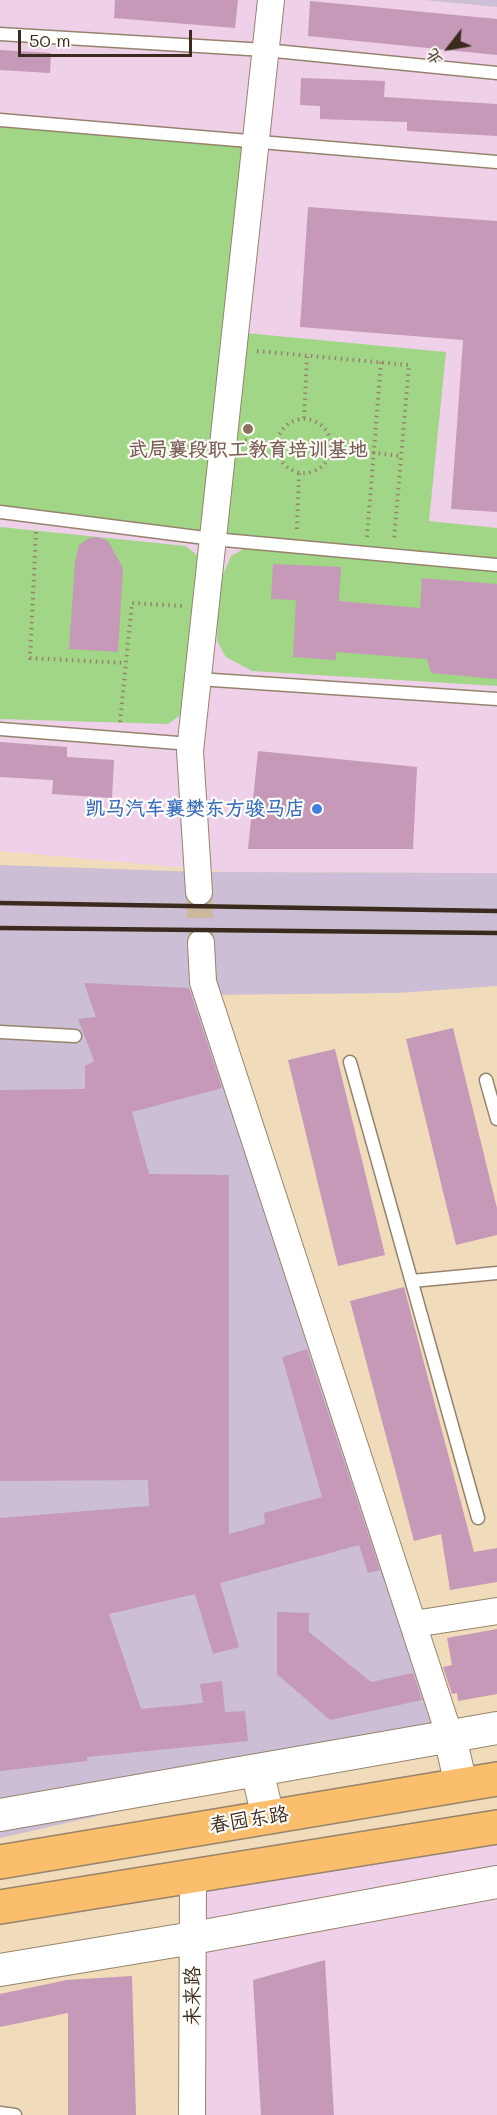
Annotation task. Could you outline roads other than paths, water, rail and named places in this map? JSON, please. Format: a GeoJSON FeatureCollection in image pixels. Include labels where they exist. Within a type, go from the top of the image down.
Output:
{"type":"FeatureCollection","features":[{"type":"Feature","properties":{"kind":"main road","name":"春园东路"},"geometry":{"type":"LineString","coordinates":[[0,1862],[497,1779]]}},
{"type":"Feature","properties":{"kind":"main road"},"geometry":{"type":"LineString","coordinates":[[0,1907],[497,1827]]}},
{"type":"Feature","properties":{"kind":"street"},"geometry":{"type":"LineString","coordinates":[[199,892],[191,744],[271,0]]}},
{"type":"Feature","properties":{"kind":"street"},"geometry":{"type":"LineString","coordinates":[[201,944],[203,982],[414,1624],[450,1737],[461,1785]]}},
{"type":"Feature","properties":{"kind":"street"},"geometry":{"type":"LineString","coordinates":[[414,1624],[497,1611]]}},
{"type":"Feature","properties":{"kind":"street"},"geometry":{"type":"LineString","coordinates":[[0,1815],[497,1728]]}},
{"type":"Feature","properties":{"kind":"street"},"geometry":{"type":"LineString","coordinates":[[257,1770],[268,1817]]}},
{"type":"Feature","properties":{"kind":"street","name":"未来路"},"geometry":{"type":"LineString","coordinates":[[192,2115],[194,1877]]}},
{"type":"Feature","properties":{"kind":"street"},"geometry":{"type":"LineString","coordinates":[[0,1970],[193,1938],[497,1882]]}},
{"type":"Feature","properties":{"kind":"lane"},"geometry":{"type":"LineString","coordinates":[[0,34],[265,50],[497,73]]}},
{"type":"Feature","properties":{"kind":"lane"},"geometry":{"type":"LineString","coordinates":[[0,120],[497,162]]}},
{"type":"Feature","properties":{"kind":"lane"},"geometry":{"type":"LineString","coordinates":[[0,512],[213,539],[497,565]]}},
{"type":"Feature","properties":{"kind":"lane"},"geometry":{"type":"LineString","coordinates":[[198,679],[497,699]]}},
{"type":"Feature","properties":{"kind":"lane"},"geometry":{"type":"LineString","coordinates":[[0,729],[191,744]]}},
{"type":"Feature","properties":{"kind":"lane"},"geometry":{"type":"LineString","coordinates":[[0,1032],[75,1036]]}},
{"type":"Feature","properties":{"kind":"lane"},"geometry":{"type":"LineString","coordinates":[[350,1062],[478,1518]]}},
{"type":"Feature","properties":{"kind":"lane"},"geometry":{"type":"LineString","coordinates":[[486,1080],[497,1119]]}},
{"type":"Feature","properties":{"kind":"lane"},"geometry":{"type":"LineString","coordinates":[[412,1281],[497,1274]]}},
{"type":"Feature","properties":{"kind":"lane"},"geometry":{"type":"LineString","coordinates":[[0,2113],[15,2115]]}},
{"type":"Feature","properties":{"kind":"tunnel"},"geometry":{"type":"LineString","coordinates":[[199,892],[201,943]]}},
{"type":"Feature","properties":{"kind":"railway"},"geometry":{"type":"LineString","coordinates":[[0,903],[497,911]]}},
{"type":"Feature","properties":{"kind":"railway"},"geometry":{"type":"LineString","coordinates":[[0,928],[497,933]]}},
{"type":"Feature","properties":{"kind":"place","name":"武局襄段职工教育培训基地"},"geometry":{"type":"Point","coordinates":[248,429]}},
{"type":"Feature","properties":{"kind":"place","name":"凯马汽车襄樊东方骏马店"},"geometry":{"type":"Point","coordinates":[317,809]}}]}
